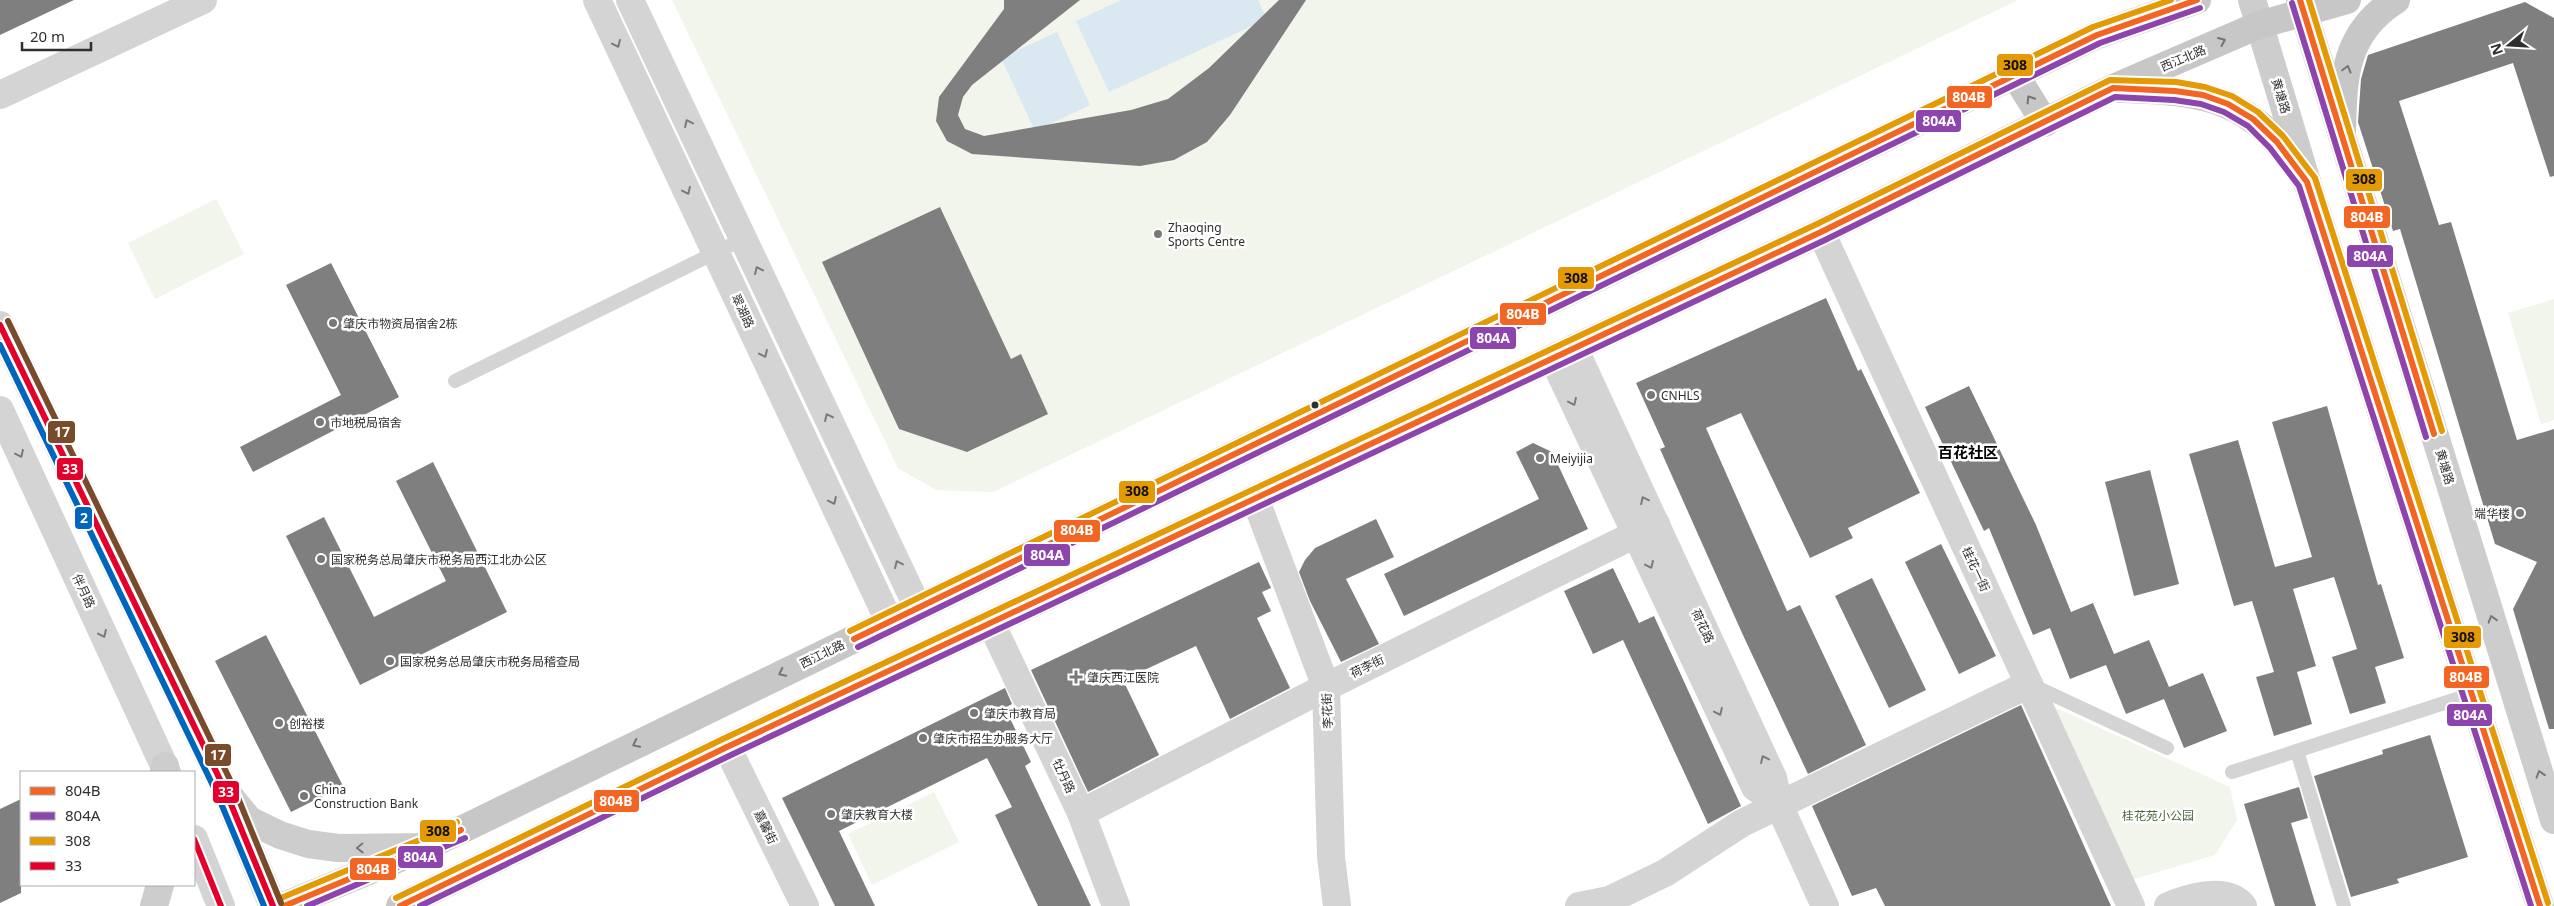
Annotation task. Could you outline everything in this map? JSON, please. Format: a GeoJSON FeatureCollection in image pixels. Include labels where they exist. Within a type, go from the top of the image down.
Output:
{"type":"FeatureCollection","features":[{"type":"Feature","properties":{"kind":"main road"},"geometry":{"type":"LineString","coordinates":[[2097,35],[2141,0]]}},
{"type":"Feature","properties":{"kind":"main road","name":"西江北路"},"geometry":{"type":"LineString","coordinates":[[284,906],[426,847],[2097,35],[2197,0]]}},
{"type":"Feature","properties":{"kind":"main road","name":"西江北路"},"geometry":{"type":"LineString","coordinates":[[410,903],[728,747],[1821,232],[2045,123],[2256,13],[2347,0]]}},
{"type":"Feature","properties":{"kind":"main road"},"geometry":{"type":"LineString","coordinates":[[2342,135],[2343,84],[2350,57],[2358,37],[2372,20],[2396,0]]}},
{"type":"Feature","properties":{"kind":"main road","name":"黄塘路"},"geometry":{"type":"LineString","coordinates":[[2301,6],[2554,820]]}},
{"type":"Feature","properties":{"kind":"main road","name":"黄塘路"},"geometry":{"type":"LineString","coordinates":[[2256,13],[2307,182],[2540,906]]}},
{"type":"Feature","properties":{"kind":"main road"},"geometry":{"type":"LineString","coordinates":[[2015,75],[2045,123]]}},
{"type":"Feature","properties":{"kind":"main road"},"geometry":{"type":"LineString","coordinates":[[2113,88],[2175,91],[2203,95],[2228,104],[2253,119],[2277,142],[2307,182]]}},
{"type":"Feature","properties":{"kind":"main road"},"geometry":{"type":"LineString","coordinates":[[226,792],[249,820],[280,835],[308,844],[338,848],[426,847]]}},
{"type":"Feature","properties":{"kind":"main road"},"geometry":{"type":"LineString","coordinates":[[469,826],[489,864]]}},
{"type":"Feature","properties":{"kind":"main road"},"geometry":{"type":"LineString","coordinates":[[154,906],[160,886]]}},
{"type":"Feature","properties":{"kind":"street","name":"翠湖路"},"geometry":{"type":"LineString","coordinates":[[597,0],[889,622]]}},
{"type":"Feature","properties":{"kind":"street"},"geometry":{"type":"LineString","coordinates":[[630,0],[918,608]]}},
{"type":"Feature","properties":{"kind":"street"},"geometry":{"type":"LineString","coordinates":[[0,95],[193,2]]}},
{"type":"Feature","properties":{"kind":"street","name":"桂花一街"},"geometry":{"type":"LineString","coordinates":[[1821,232],[2131,906]]}},
{"type":"Feature","properties":{"kind":"street"},"geometry":{"type":"LineString","coordinates":[[0,325],[226,792],[273,906]]}},
{"type":"Feature","properties":{"kind":"street","name":"荷花路"},"geometry":{"type":"LineString","coordinates":[[1563,353],[1646,529],[1773,778],[1779,805],[1825,906]]}},
{"type":"Feature","properties":{"kind":"street","name":"伴月路"},"geometry":{"type":"LineString","coordinates":[[0,410],[166,770]]}},
{"type":"Feature","properties":{"kind":"street","name":"李花街"},"geometry":{"type":"LineString","coordinates":[[1255,498],[1326,687],[1331,857],[1337,906]]}},
{"type":"Feature","properties":{"kind":"street","name":"荷李街"},"geometry":{"type":"LineString","coordinates":[[1081,813],[1326,687],[1646,529]]}},
{"type":"Feature","properties":{"kind":"street","name":"牡丹路"},"geometry":{"type":"LineString","coordinates":[[991,623],[1081,813],[1116,906]]}},
{"type":"Feature","properties":{"kind":"street"},"geometry":{"type":"LineString","coordinates":[[1579,906],[1610,900],[1665,873],[1742,823],[2029,684]]}},
{"type":"Feature","properties":{"kind":"street","name":"嘉馨街"},"geometry":{"type":"LineString","coordinates":[[728,747],[804,906]]}},
{"type":"Feature","properties":{"kind":"street"},"geometry":{"type":"LineString","coordinates":[[195,841],[221,906]]}},
{"type":"Feature","properties":{"kind":"street"},"geometry":{"type":"LineString","coordinates":[[2168,906],[2186,898],[2222,895],[2243,906]]}},
{"type":"Feature","properties":{"kind":"lane"},"geometry":{"type":"LineString","coordinates":[[455,381],[744,239]]}},
{"type":"Feature","properties":{"kind":"lane"},"geometry":{"type":"LineString","coordinates":[[2029,684],[2167,748]]}},
{"type":"Feature","properties":{"kind":"lane"},"geometry":{"type":"LineString","coordinates":[[2232,772],[2472,694]]}},
{"type":"Feature","properties":{"kind":"lane"},"geometry":{"type":"LineString","coordinates":[[2297,751],[2344,906]]}},
{"type":"Feature","properties":{"kind":"green space","name":"Zhaoqing Sports Centre"},"geometry":{"type":"Polygon","coordinates":[[[672,0],[2018,0],[993,492],[936,490],[898,468],[672,0]]]}},
{"type":"Feature","properties":{"kind":"green space"},"geometry":{"type":"Polygon","coordinates":[[[216,199],[244,254],[155,299],[128,243],[216,199]]]}},
{"type":"Feature","properties":{"kind":"green space"},"geometry":{"type":"Polygon","coordinates":[[[2554,299],[2554,420],[2541,424],[2508,313],[2554,299]]]}},
{"type":"Feature","properties":{"kind":"green space","name":"桂花苑小公园"},"geometry":{"type":"Polygon","coordinates":[[[2045,703],[2230,787],[2237,820],[2215,855],[2128,881],[2045,703]]]}},
{"type":"Feature","properties":{"kind":"green space"},"geometry":{"type":"Polygon","coordinates":[[[934,792],[959,842],[872,885],[848,834],[934,792]]]}},
{"type":"Feature","properties":{"kind":"shaded area"},"geometry":{"type":"Polygon","coordinates":[[[1121,0],[1258,0],[1267,19],[1109,92],[1076,21],[1121,0]]]}},
{"type":"Feature","properties":{"kind":"shaded area"},"geometry":{"type":"Polygon","coordinates":[[[1057,32],[1090,105],[1035,131],[1001,58],[1057,32]]]}},
{"type":"Feature","properties":{"kind":"building"},"geometry":{"type":"Polygon","coordinates":[[[0,0],[74,0],[0,35],[0,0]]]}},
{"type":"Feature","properties":{"kind":"building"},"geometry":{"type":"Polygon","coordinates":[[[1004,0],[1080,0],[972,85],[963,97],[958,115],[965,129],[984,136],[1131,110],[1168,99],[1209,68],[1279,0],[1306,0],[1230,115],[1207,142],[1174,160],[1140,166],[972,154],[947,141],[936,121],[939,97],[1004,9],[1004,0]]]}},
{"type":"Feature","properties":{"kind":"building"},"geometry":{"type":"Polygon","coordinates":[[[2525,2],[2554,18],[2554,176],[2550,177],[2513,63],[2399,101],[2439,225],[2451,222],[2517,440],[2554,429],[2554,729],[2549,729],[2513,609],[2537,562],[2495,544],[2400,229],[2393,231],[2358,122],[2361,79],[2368,55],[2525,2]]]}},
{"type":"Feature","properties":{"kind":"building"},"geometry":{"type":"Polygon","coordinates":[[[940,207],[1011,359],[1021,354],[1048,414],[967,452],[899,429],[822,262],[940,207]]]}},
{"type":"Feature","properties":{"kind":"building"},"geometry":{"type":"Polygon","coordinates":[[[331,263],[399,397],[253,472],[240,447],[341,395],[286,285],[331,263]]]}},
{"type":"Feature","properties":{"kind":"building"},"geometry":{"type":"Polygon","coordinates":[[[1826,298],[1858,371],[1861,369],[1920,493],[1848,528],[1853,538],[1810,558],[1741,413],[1706,428],[1787,611],[1800,605],[1866,745],[1808,774],[1742,633],[1660,449],[1665,447],[1636,383],[1826,298]]]}},
{"type":"Feature","properties":{"kind":"building"},"geometry":{"type":"Polygon","coordinates":[[[1969,386],[2036,525],[2071,612],[2093,603],[2114,654],[2149,640],[2169,687],[2203,673],[2227,731],[2184,748],[2164,699],[2126,714],[2106,665],[2070,679],[2050,628],[2033,635],[1989,528],[1984,531],[1925,407],[1969,386]]]}},
{"type":"Feature","properties":{"kind":"building"},"geometry":{"type":"Polygon","coordinates":[[[2327,406],[2378,585],[2381,584],[2404,658],[2375,667],[2386,703],[2350,714],[2332,657],[2357,649],[2334,577],[2293,589],[2316,666],[2297,672],[2312,724],[2274,736],[2256,677],[2274,672],[2252,601],[2234,606],[2189,454],[2238,440],[2275,567],[2312,557],[2272,422],[2327,406]]]}},
{"type":"Feature","properties":{"kind":"building"},"geometry":{"type":"Polygon","coordinates":[[[1533,443],[1552,452],[1588,529],[1404,616],[1384,574],[1539,499],[1516,452],[1533,443]]]}},
{"type":"Feature","properties":{"kind":"building","name":"国家税务总局肇庆市税务局西江北办公区"},"geometry":{"type":"Polygon","coordinates":[[[433,462],[507,612],[360,685],[286,536],[324,517],[374,617],[446,581],[396,481],[433,462]]]}},
{"type":"Feature","properties":{"kind":"building"},"geometry":{"type":"Polygon","coordinates":[[[2150,470],[2179,584],[2134,596],[2105,482],[2150,470]]]}},
{"type":"Feature","properties":{"kind":"building"},"geometry":{"type":"Polygon","coordinates":[[[1376,519],[1394,557],[1346,579],[1379,644],[1341,662],[1310,601],[1299,572],[1305,560],[1315,548],[1376,519]]]}},
{"type":"Feature","properties":{"kind":"building"},"geometry":{"type":"Polygon","coordinates":[[[1941,544],[1996,656],[1959,674],[1905,562],[1941,544]]]}},
{"type":"Feature","properties":{"kind":"building","name":"肇庆西江医院"},"geometry":{"type":"Polygon","coordinates":[[[1259,562],[1271,588],[1262,592],[1271,611],[1257,618],[1290,688],[1230,719],[1196,646],[1123,680],[1159,755],[1088,792],[1031,670],[1259,562]]]}},
{"type":"Feature","properties":{"kind":"building"},"geometry":{"type":"Polygon","coordinates":[[[1613,568],[1639,623],[1654,616],[1741,806],[1708,824],[1623,640],[1593,654],[1564,591],[1613,568]]]}},
{"type":"Feature","properties":{"kind":"building"},"geometry":{"type":"Polygon","coordinates":[[[1872,578],[1926,690],[1889,708],[1835,596],[1872,578]]]}},
{"type":"Feature","properties":{"kind":"building","name":"创裕楼"},"geometry":{"type":"Polygon","coordinates":[[[266,635],[343,786],[291,812],[215,661],[266,635]]]}},
{"type":"Feature","properties":{"kind":"building","name":"肇庆教育大楼"},"geometry":{"type":"Polygon","coordinates":[[[1005,688],[1012,704],[1005,708],[1031,762],[1025,766],[1091,906],[1038,906],[995,815],[1012,807],[987,758],[839,831],[875,906],[835,906],[782,798],[1005,688]]]}},
{"type":"Feature","properties":{"kind":"building"},"geometry":{"type":"Polygon","coordinates":[[[2021,705],[2111,906],[1885,906],[1876,888],[1852,896],[1812,806],[2021,705]]]}},
{"type":"Feature","properties":{"kind":"building"},"geometry":{"type":"Polygon","coordinates":[[[2430,735],[2468,857],[2397,879],[2399,883],[2351,897],[2314,776],[2383,754],[2382,750],[2430,735]]]}},
{"type":"Feature","properties":{"kind":"building"},"geometry":{"type":"Polygon","coordinates":[[[2299,787],[2308,818],[2291,823],[2316,906],[2275,906],[2244,804],[2299,787]]]}},
{"type":"Feature","properties":{"kind":"building"},"geometry":{"type":"Polygon","coordinates":[[[20,799],[21,893],[0,903],[0,809],[20,799]]]}},
{"type":"Feature","properties":{"kind":"transit line","name":"308"},"geometry":{"type":"LineString","coordinates":[[850,631],[2093,27],[2171,0]]}},
{"type":"Feature","properties":{"kind":"transit line","name":"804B"},"geometry":{"type":"LineString","coordinates":[[854,639],[2097,35],[2197,0]]}},
{"type":"Feature","properties":{"kind":"transit line","name":"804B"},"geometry":{"type":"LineString","coordinates":[[2300,0],[2434,434]]}},
{"type":"Feature","properties":{"kind":"transit line","name":"308"},"geometry":{"type":"LineString","coordinates":[[2309,0],[2442,431]]}},
{"type":"Feature","properties":{"kind":"transit line","name":"804A"},"geometry":{"type":"LineString","coordinates":[[2292,3],[2426,437]]}},
{"type":"Feature","properties":{"kind":"transit line","name":"804A"},"geometry":{"type":"LineString","coordinates":[[858,647],[2100,43],[2200,8]]}},
{"type":"Feature","properties":{"kind":"transit line","name":"308"},"geometry":{"type":"LineString","coordinates":[[396,898],[723,739],[1817,224],[2110,80],[2176,82],[2205,87],[2232,96],[2258,112],[2283,136],[2315,178],[2548,903]]}},
{"type":"Feature","properties":{"kind":"transit line","name":"804B"},"geometry":{"type":"LineString","coordinates":[[400,906],[727,747],[1821,232],[2113,88],[2175,91],[2203,95],[2228,104],[2253,119],[2277,142],[2307,182],[2540,906]]}},
{"type":"Feature","properties":{"kind":"transit line","name":"804A"},"geometry":{"type":"LineString","coordinates":[[420,906],[731,755],[1825,240],[2115,97],[2174,100],[2201,104],[2224,112],[2248,126],[2270,148],[2299,186],[2531,906]]}},
{"type":"Feature","properties":{"kind":"transit line","name":"17"},"geometry":{"type":"LineString","coordinates":[[8,321],[234,788],[281,903]]}},
{"type":"Feature","properties":{"kind":"transit line","name":"33"},"geometry":{"type":"LineString","coordinates":[[0,325],[226,792],[273,906]]}},
{"type":"Feature","properties":{"kind":"transit line","name":"2"},"geometry":{"type":"LineString","coordinates":[[0,345],[218,796],[264,906]]}},
{"type":"Feature","properties":{"kind":"transit line","name":"308"},"geometry":{"type":"LineString","coordinates":[[281,898],[422,839],[457,822]]}},
{"type":"Feature","properties":{"kind":"transit line","name":"804B"},"geometry":{"type":"LineString","coordinates":[[284,906],[426,847],[461,830]]}},
{"type":"Feature","properties":{"kind":"transit line","name":"804A"},"geometry":{"type":"LineString","coordinates":[[307,906],[465,838]]}},
{"type":"Feature","properties":{"kind":"transit line","name":"33"},"geometry":{"type":"LineString","coordinates":[[195,841],[221,906]]}},
{"type":"Feature","properties":{"kind":"place","name":"Zhaoqing Sports Centre"},"geometry":{"type":"Point","coordinates":[1158,234]}},
{"type":"Feature","properties":{"kind":"place","name":"肇庆市物资局宿舍2栋"},"geometry":{"type":"Point","coordinates":[333,323]}},
{"type":"Feature","properties":{"kind":"place","name":"CNHLS"},"geometry":{"type":"Point","coordinates":[1651,395]}},
{"type":"Feature","properties":{"kind":"place","name":"市地税局宿舍"},"geometry":{"type":"Point","coordinates":[320,422]}},
{"type":"Feature","properties":{"kind":"place","name":"Meiyijia"},"geometry":{"type":"Point","coordinates":[1540,458]}},
{"type":"Feature","properties":{"kind":"place","name":"端华楼"},"geometry":{"type":"Point","coordinates":[2520,513]}},
{"type":"Feature","properties":{"kind":"place","name":"国家税务总局肇庆市税务局西江北办公区"},"geometry":{"type":"Point","coordinates":[321,559]}},
{"type":"Feature","properties":{"kind":"place","name":"国家税务总局肇庆市税务局稽查局"},"geometry":{"type":"Point","coordinates":[390,661]}},
{"type":"Feature","properties":{"kind":"place","name":"肇庆西江医院"},"geometry":{"type":"Point","coordinates":[1076,677]}},
{"type":"Feature","properties":{"kind":"place","name":"肇庆市教育局"},"geometry":{"type":"Point","coordinates":[974,713]}},
{"type":"Feature","properties":{"kind":"place","name":"创裕楼"},"geometry":{"type":"Point","coordinates":[279,723]}},
{"type":"Feature","properties":{"kind":"place","name":"肇庆市招生办服务大厅"},"geometry":{"type":"Point","coordinates":[923,738]}},
{"type":"Feature","properties":{"kind":"place","name":"China Construction Bank"},"geometry":{"type":"Point","coordinates":[304,796]}},
{"type":"Feature","properties":{"kind":"place","name":"肇庆教育大楼"},"geometry":{"type":"Point","coordinates":[831,814]}},
{"type":"Feature","properties":{"kind":"district","name":"百花社区"},"geometry":{"type":"Point","coordinates":[1968,452]}}]}
